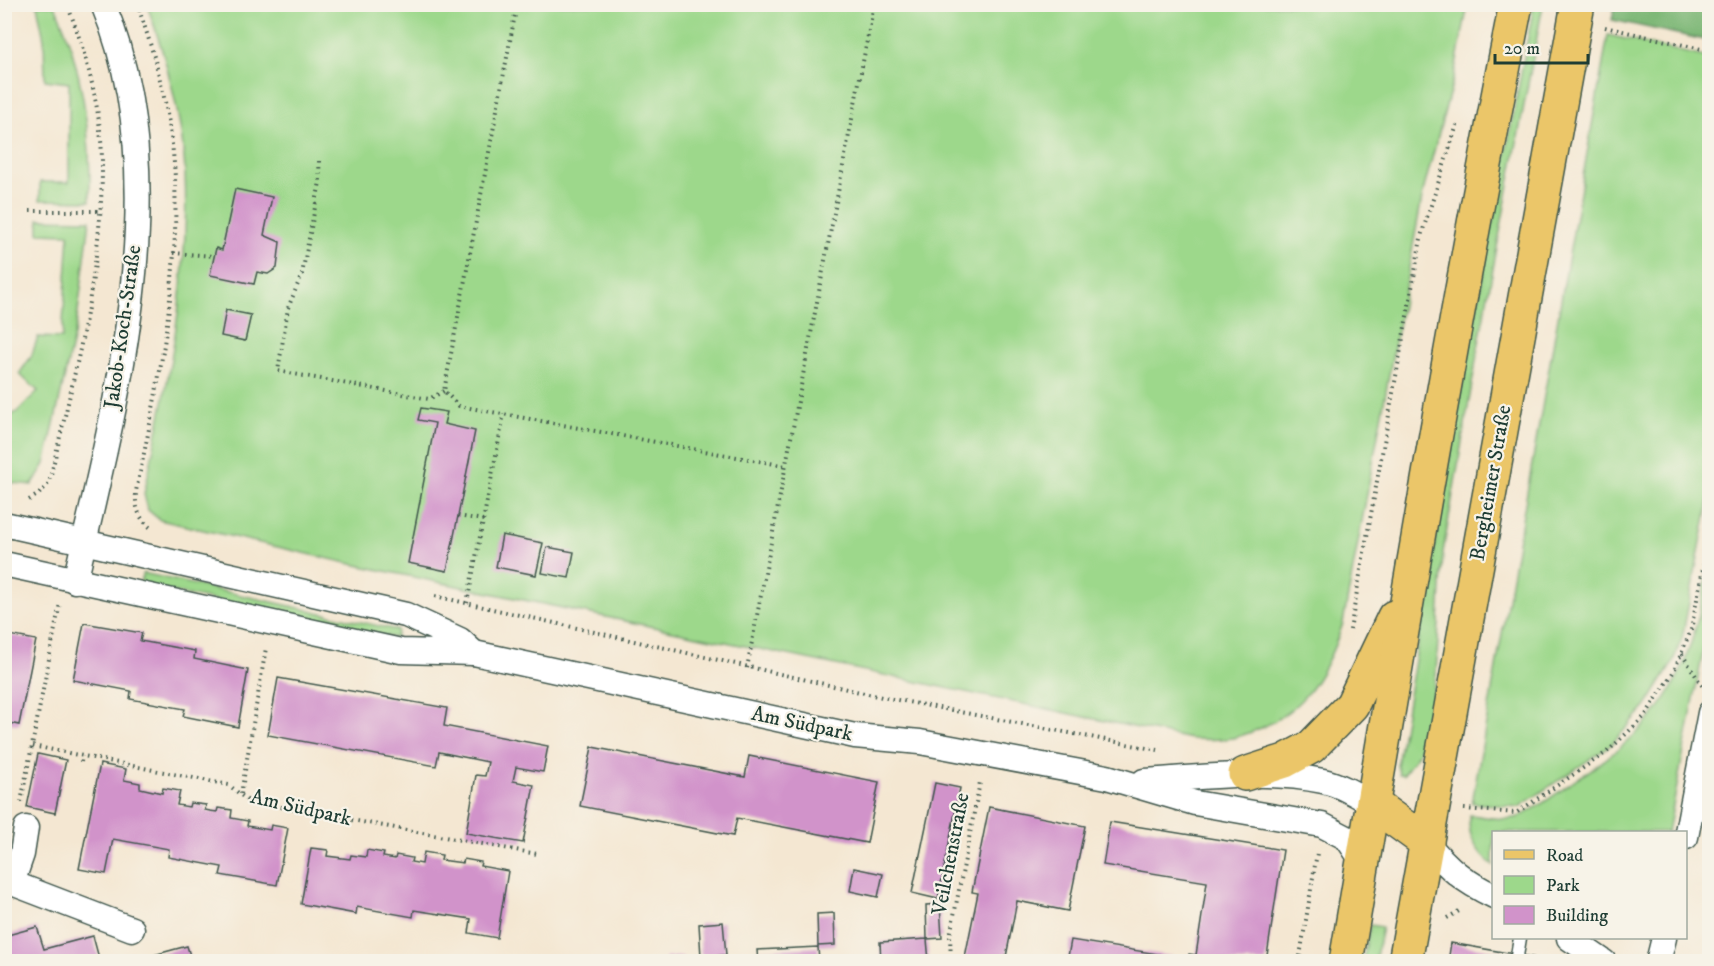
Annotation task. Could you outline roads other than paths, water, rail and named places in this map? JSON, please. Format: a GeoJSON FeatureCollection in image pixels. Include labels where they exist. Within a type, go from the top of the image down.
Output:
{"type":"FeatureCollection","features":[{"type":"Feature","properties":{"kind":"main road"},"geometry":{"type":"LineString","coordinates":[[1346,962],[1409,586],[1486,153],[1516,4]]}},
{"type":"Feature","properties":{"kind":"main road","name":"Bergheimer Straße"},"geometry":{"type":"LineString","coordinates":[[1405,962],[1538,214],[1578,4]]}},
{"type":"Feature","properties":{"kind":"main road"},"geometry":{"type":"LineString","coordinates":[[1245,774],[1285,761],[1311,747],[1352,705],[1409,586]]}},
{"type":"Feature","properties":{"kind":"main road"},"geometry":{"type":"LineString","coordinates":[[1373,804],[1427,843]]}},
{"type":"Feature","properties":{"kind":"street","name":"Jakob-Koch-Straße"},"geometry":{"type":"LineString","coordinates":[[84,543],[126,327],[136,238],[137,159],[133,120],[121,56],[103,4]]}},
{"type":"Feature","properties":{"kind":"street","name":"Am Südpark"},"geometry":{"type":"LineString","coordinates":[[4,524],[406,615],[460,640],[474,653]]}},
{"type":"Feature","properties":{"kind":"street"},"geometry":{"type":"LineString","coordinates":[[70,580],[84,543]]}},
{"type":"Feature","properties":{"kind":"street","name":"Am Südpark"},"geometry":{"type":"LineString","coordinates":[[4,564],[401,651],[474,653],[855,736],[920,742],[1132,782],[1195,803],[1322,825],[1347,838],[1363,862]]}},
{"type":"Feature","properties":{"kind":"street"},"geometry":{"type":"LineString","coordinates":[[1687,832],[1710,713]]}},
{"type":"Feature","properties":{"kind":"street","name":"Am Südpark"},"geometry":{"type":"LineString","coordinates":[[1132,782],[1245,774],[1324,781],[1373,804]]}},
{"type":"Feature","properties":{"kind":"street"},"geometry":{"type":"LineString","coordinates":[[26,828],[22,854],[8,884],[132,929]]}},
{"type":"Feature","properties":{"kind":"street"},"geometry":{"type":"LineString","coordinates":[[1427,843],[1451,871],[1468,884],[1492,895]]}},
{"type":"Feature","properties":{"kind":"street"},"geometry":{"type":"LineString","coordinates":[[1570,939],[1604,962]]}},
{"type":"Feature","properties":{"kind":"street"},"geometry":{"type":"LineString","coordinates":[[1658,962],[1664,939]]}},
{"type":"Feature","properties":{"kind":"lane"},"geometry":{"type":"LineString","coordinates":[[1516,962],[1520,939]]}}]}
